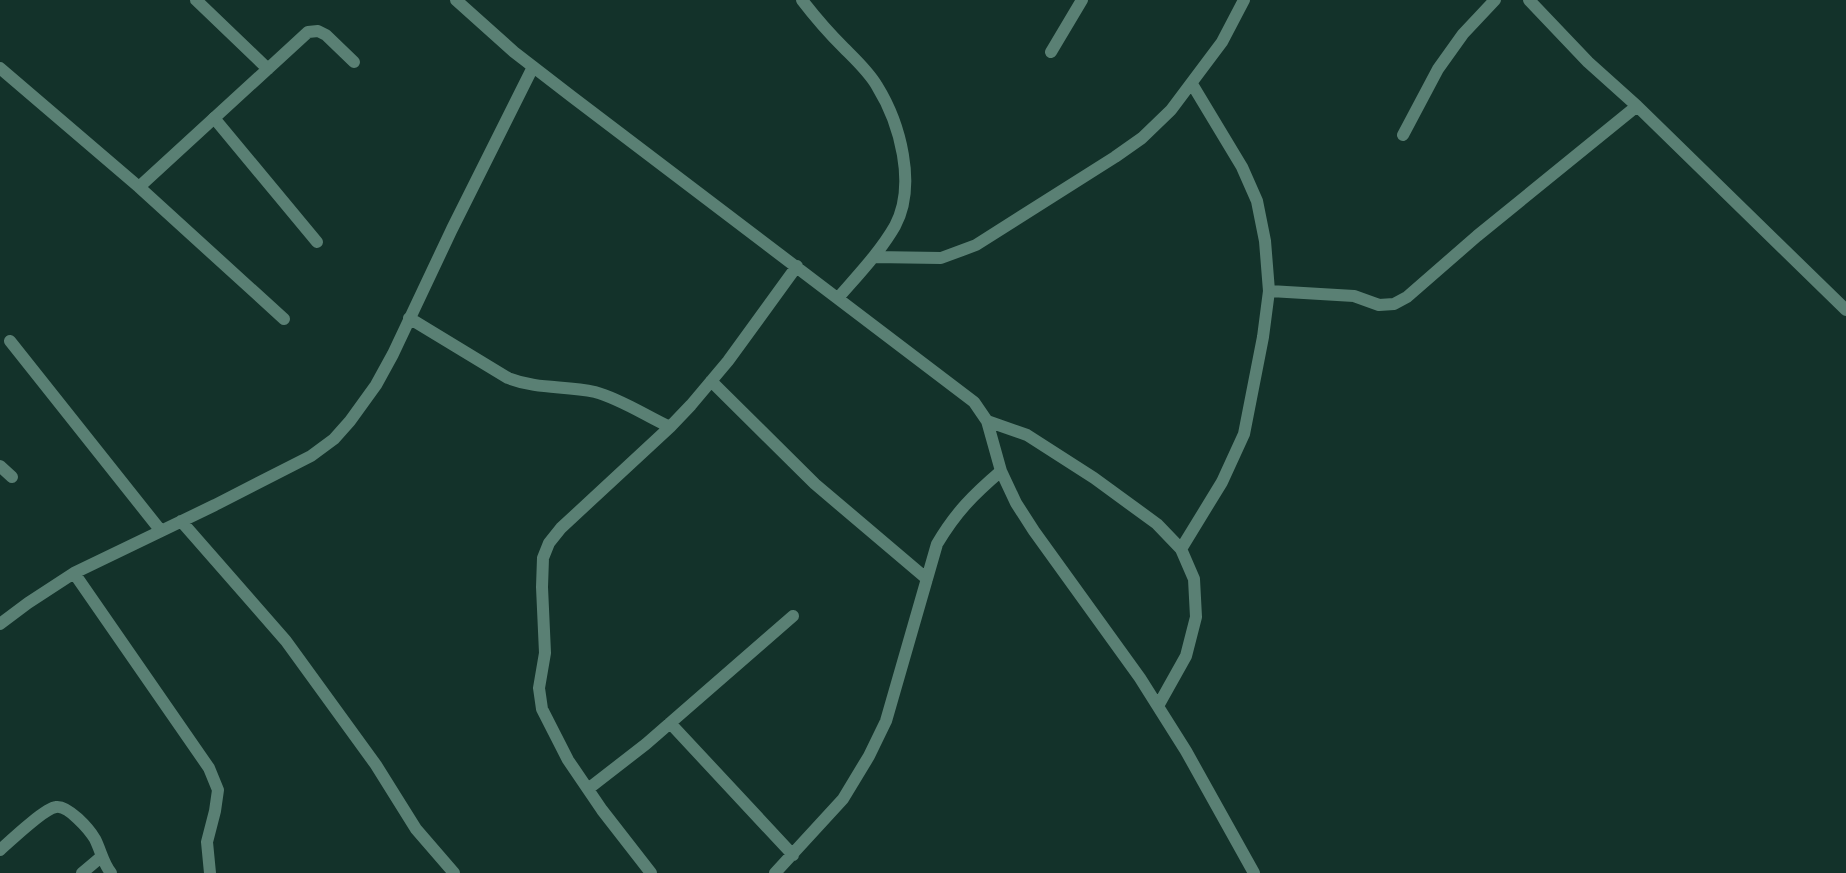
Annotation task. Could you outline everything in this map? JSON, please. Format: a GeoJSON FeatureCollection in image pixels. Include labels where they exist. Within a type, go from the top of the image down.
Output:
{"type":"FeatureCollection","features":[{"type":"Feature","properties":{"kind":"street"},"geometry":{"type":"LineString","coordinates":[[196,0],[268,69]]}},
{"type":"Feature","properties":{"kind":"street"},"geometry":{"type":"LineString","coordinates":[[802,0],[877,86],[891,115],[903,152],[906,190],[896,224],[874,257],[838,298]]}},
{"type":"Feature","properties":{"kind":"street"},"geometry":{"type":"LineString","coordinates":[[1051,52],[1082,0]]}},
{"type":"Feature","properties":{"kind":"street"},"geometry":{"type":"LineString","coordinates":[[874,257],[941,258],[976,245],[1142,138],[1172,110],[1192,84],[1222,42],[1244,0]]}},
{"type":"Feature","properties":{"kind":"street"},"geometry":{"type":"LineString","coordinates":[[1402,135],[1438,69],[1463,34],[1495,0]]}},
{"type":"Feature","properties":{"kind":"street"},"geometry":{"type":"LineString","coordinates":[[1529,0],[1588,62],[1637,106],[1846,310]]}},
{"type":"Feature","properties":{"kind":"street"},"geometry":{"type":"LineString","coordinates":[[460,1],[534,67],[974,402],[987,421],[1001,471],[1016,503],[1158,706],[1254,873]]}},
{"type":"Feature","properties":{"kind":"street"},"geometry":{"type":"LineString","coordinates":[[139,187],[308,32],[318,31],[326,35],[354,62]]}},
{"type":"Feature","properties":{"kind":"street"},"geometry":{"type":"LineString","coordinates":[[0,624],[74,573],[311,456],[334,439],[376,385],[534,67]]}},
{"type":"Feature","properties":{"kind":"street"},"geometry":{"type":"LineString","coordinates":[[0,68],[139,187],[284,319]]}},
{"type":"Feature","properties":{"kind":"street"},"geometry":{"type":"LineString","coordinates":[[1181,549],[1222,482],[1244,434],[1263,337],[1269,291],[1265,241],[1257,201],[1242,167],[1192,84]]}},
{"type":"Feature","properties":{"kind":"street"},"geometry":{"type":"LineString","coordinates":[[1269,291],[1354,296],[1379,305],[1394,304],[1407,297],[1477,236],[1637,106]]}},
{"type":"Feature","properties":{"kind":"street"},"geometry":{"type":"LineString","coordinates":[[214,118],[317,242]]}},
{"type":"Feature","properties":{"kind":"street"},"geometry":{"type":"LineString","coordinates":[[651,873],[568,760],[542,709],[539,688],[545,653],[543,558],[549,543],[561,528],[670,428],[711,381],[797,266]]}},
{"type":"Feature","properties":{"kind":"street"},"geometry":{"type":"LineString","coordinates":[[410,318],[508,378],[532,386],[577,388],[598,393],[670,428]]}},
{"type":"Feature","properties":{"kind":"street"},"geometry":{"type":"LineString","coordinates":[[10,341],[161,531]]}},
{"type":"Feature","properties":{"kind":"street"},"geometry":{"type":"LineString","coordinates":[[711,381],[815,484],[927,579]]}},
{"type":"Feature","properties":{"kind":"street"},"geometry":{"type":"LineString","coordinates":[[987,421],[1027,435],[1094,478],[1157,524],[1181,549],[1194,579],[1196,617],[1186,656],[1158,706]]}},
{"type":"Feature","properties":{"kind":"street"},"geometry":{"type":"LineString","coordinates":[[0,466],[12,477]]}},
{"type":"Feature","properties":{"kind":"street"},"geometry":{"type":"LineString","coordinates":[[776,873],[843,799],[869,756],[886,721],[937,544],[952,519],[973,495],[1001,471]]}},
{"type":"Feature","properties":{"kind":"street"},"geometry":{"type":"LineString","coordinates":[[181,521],[286,641],[376,765],[416,829],[454,873]]}},
{"type":"Feature","properties":{"kind":"street"},"geometry":{"type":"LineString","coordinates":[[74,573],[209,768],[218,790],[207,842],[207,864],[210,873]]}},
{"type":"Feature","properties":{"kind":"street"},"geometry":{"type":"LineString","coordinates":[[588,789],[670,723],[794,616]]}},
{"type":"Feature","properties":{"kind":"street"},"geometry":{"type":"LineString","coordinates":[[670,723],[793,855]]}},
{"type":"Feature","properties":{"kind":"street"},"geometry":{"type":"LineString","coordinates":[[0,850],[45,812],[56,807],[68,809],[95,839],[101,857],[111,873]]}},
{"type":"Feature","properties":{"kind":"street"},"geometry":{"type":"LineString","coordinates":[[82,873],[101,857]]}}]}
